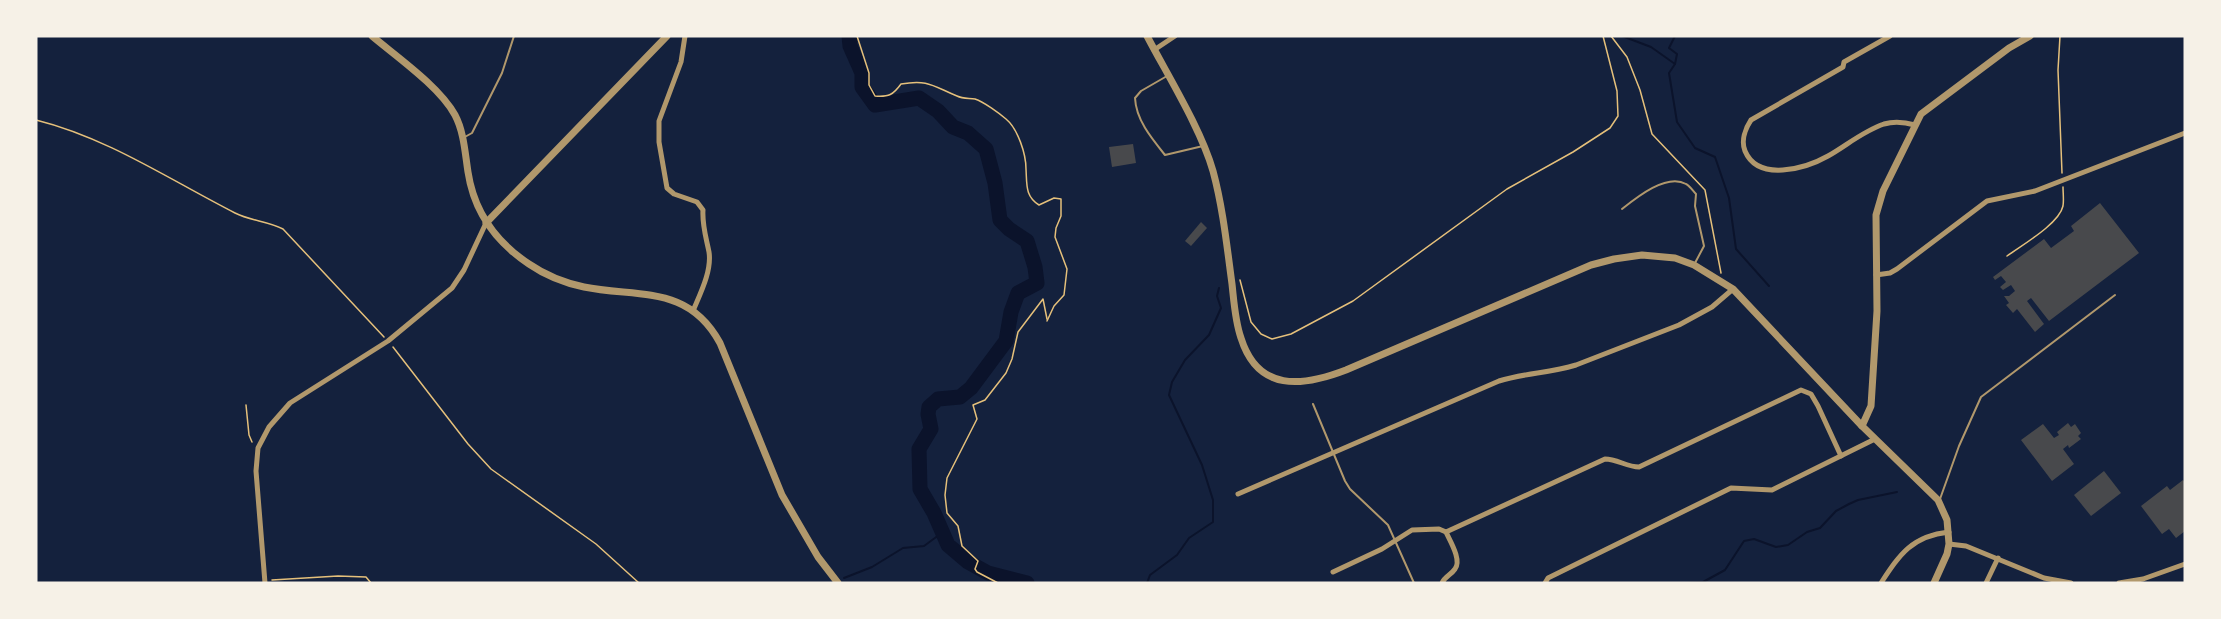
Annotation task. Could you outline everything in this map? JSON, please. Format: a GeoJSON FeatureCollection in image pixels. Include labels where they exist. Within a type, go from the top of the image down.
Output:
{"type":"FeatureCollection","features":[{"type":"Feature","properties":{"kind":"street"},"geometry":{"type":"LineString","coordinates":[[372,36],[445,100],[455,115],[463,138],[469,179],[476,202],[486,223],[500,241],[516,255],[530,265],[565,282],[585,287],[651,294],[672,300],[693,311],[710,326],[720,343],[782,495],[818,557],[838,583]]}},
{"type":"Feature","properties":{"kind":"street"},"geometry":{"type":"LineString","coordinates":[[266,582],[257,490],[258,448],[269,427],[290,403],[388,341],[452,288],[464,270],[486,223],[668,36]]}},
{"type":"Feature","properties":{"kind":"street"},"geometry":{"type":"LineString","coordinates":[[685,36],[681,62],[659,121],[659,142],[667,188],[674,194],[697,202],[703,210],[702,227],[709,261],[701,292],[693,311]]}},
{"type":"Feature","properties":{"kind":"street"},"geometry":{"type":"LineString","coordinates":[[1147,36],[1203,146],[1213,171],[1238,330],[1250,358],[1258,368],[1275,379],[1285,382],[1301,382],[1338,373],[1591,265],[1642,255],[1675,258],[1694,265],[1733,289],[1862,426],[1938,500],[1947,520],[1949,544],[1934,583]]}},
{"type":"Feature","properties":{"kind":"street"},"geometry":{"type":"LineString","coordinates":[[1154,50],[1175,36]]}},
{"type":"Feature","properties":{"kind":"street"},"geometry":{"type":"LineString","coordinates":[[1890,36],[1844,62],[1843,67],[1751,120],[1745,133],[1744,147],[1752,162],[1763,168],[1774,170],[1792,168],[1820,160],[1884,124],[1900,122],[1915,125]]}},
{"type":"Feature","properties":{"kind":"street"},"geometry":{"type":"LineString","coordinates":[[1862,426],[1871,406],[1877,311],[1876,215],[1883,191],[1921,114],[2009,48],[2030,36]]}},
{"type":"Feature","properties":{"kind":"street"},"geometry":{"type":"LineString","coordinates":[[1876,275],[1897,269],[1987,201],[2035,191],[2185,133]]}},
{"type":"Feature","properties":{"kind":"street"},"geometry":{"type":"LineString","coordinates":[[1238,494],[1499,381],[1576,365],[1670,329],[1712,307],[1733,289]]}},
{"type":"Feature","properties":{"kind":"street"},"geometry":{"type":"LineString","coordinates":[[1333,572],[1412,530],[1446,532],[1605,459],[1614,459],[1630,467],[1639,467],[1801,390],[1811,394],[1841,456]]}},
{"type":"Feature","properties":{"kind":"street"},"geometry":{"type":"LineString","coordinates":[[1545,583],[1548,578],[1731,488],[1772,489],[1875,439]]}},
{"type":"Feature","properties":{"kind":"street"},"geometry":{"type":"LineString","coordinates":[[1442,583],[1443,579],[1456,569],[1458,562],[1446,532]]}},
{"type":"Feature","properties":{"kind":"street"},"geometry":{"type":"LineString","coordinates":[[1881,583],[1904,550],[1915,542],[1932,535],[1949,532]]}},
{"type":"Feature","properties":{"kind":"street"},"geometry":{"type":"LineString","coordinates":[[1949,544],[1966,546],[1998,558],[2044,580],[2071,583]]}},
{"type":"Feature","properties":{"kind":"street"},"geometry":{"type":"LineString","coordinates":[[1986,583],[1998,558]]}},
{"type":"Feature","properties":{"kind":"street"},"geometry":{"type":"LineString","coordinates":[[2119,583],[2143,579],[2185,564]]}},
{"type":"Feature","properties":{"kind":"lane"},"geometry":{"type":"LineString","coordinates":[[463,138],[472,133],[502,73],[514,36]]}},
{"type":"Feature","properties":{"kind":"lane"},"geometry":{"type":"LineString","coordinates":[[1167,76],[1141,91],[1135,98],[1145,129],[1165,155],[1203,146]]}},
{"type":"Feature","properties":{"kind":"lane"},"geometry":{"type":"LineString","coordinates":[[1622,209],[1671,180],[1686,184],[1696,194],[1695,206],[1704,246],[1694,265]]}},
{"type":"Feature","properties":{"kind":"lane"},"geometry":{"type":"LineString","coordinates":[[1938,500],[1944,492],[1956,453],[1981,397],[2115,295]]}},
{"type":"Feature","properties":{"kind":"lane"},"geometry":{"type":"LineString","coordinates":[[1313,404],[1350,489],[1388,525],[1414,583]]}},
{"type":"Feature","properties":{"kind":"path"},"geometry":{"type":"LineString","coordinates":[[857,36],[869,74],[868,84],[875,96],[888,97],[894,94],[901,84],[918,81],[928,82],[960,98],[977,99],[1007,119],[1020,135],[1026,167],[1025,186],[1032,200],[1039,205],[1054,198],[1061,200],[1061,216],[1055,237],[1067,269],[1064,295],[1054,306],[1047,321],[1043,299],[1018,332],[1006,373],[985,400],[973,405],[977,419],[947,478],[945,495],[947,513],[958,526],[962,546],[978,561],[975,569],[998,583]]}},
{"type":"Feature","properties":{"kind":"path"},"geometry":{"type":"LineString","coordinates":[[1230,272],[1237,271],[1253,325],[1261,334],[1272,339],[1291,334],[1353,302],[1507,189],[1610,128],[1618,116],[1617,91],[1603,36]]}},
{"type":"Feature","properties":{"kind":"path"},"geometry":{"type":"LineString","coordinates":[[1611,36],[1627,57],[1640,90],[1652,134],[1705,190],[1721,268],[1719,280]]}},
{"type":"Feature","properties":{"kind":"path"},"geometry":{"type":"LineString","coordinates":[[2007,256],[2049,225],[2063,207],[2058,70],[2060,36]]}},
{"type":"Feature","properties":{"kind":"path"},"geometry":{"type":"LineString","coordinates":[[36,120],[61,126],[91,138],[238,215],[283,229],[345,292],[388,341],[490,469],[596,544],[639,583]]}},
{"type":"Feature","properties":{"kind":"path"},"geometry":{"type":"LineString","coordinates":[[246,405],[249,435],[258,448]]}},
{"type":"Feature","properties":{"kind":"path"},"geometry":{"type":"LineString","coordinates":[[266,582],[366,577],[371,583]]}},
{"type":"Feature","properties":{"kind":"building"},"geometry":{"type":"Polygon","coordinates":[[[1133,144],[1136,163],[1112,167],[1109,147],[1133,144]]]}},
{"type":"Feature","properties":{"kind":"building"},"geometry":{"type":"Polygon","coordinates":[[[2100,203],[2139,253],[2049,321],[2031,298],[2027,301],[2044,324],[2035,332],[2017,309],[2013,313],[2006,305],[2009,303],[2004,296],[2009,296],[2015,291],[2011,285],[2003,290],[2000,287],[2006,282],[2001,276],[1995,280],[1993,277],[2044,239],[2051,248],[2074,231],[2071,226],[2100,203]]]}},
{"type":"Feature","properties":{"kind":"building"},"geometry":{"type":"Polygon","coordinates":[[[1201,222],[1207,228],[1191,246],[1185,241],[1201,222]]]}},
{"type":"Feature","properties":{"kind":"building"},"geometry":{"type":"Polygon","coordinates":[[[2068,423],[2071,427],[2075,424],[2081,433],[2078,436],[2081,439],[2069,448],[2068,445],[2063,449],[2074,464],[2052,481],[2021,440],[2043,424],[2054,438],[2059,435],[2057,432],[2068,423]]]}},
{"type":"Feature","properties":{"kind":"building"},"geometry":{"type":"Polygon","coordinates":[[[2104,471],[2121,493],[2091,516],[2074,495],[2104,471]]]}},
{"type":"Feature","properties":{"kind":"building"},"geometry":{"type":"Polygon","coordinates":[[[2183,480],[2185,483],[2185,531],[2176,538],[2169,529],[2162,534],[2141,506],[2167,486],[2170,490],[2183,480]]]}},
{"type":"Feature","properties":{"kind":"waterway"},"geometry":{"type":"LineString","coordinates":[[849,36],[850,46],[862,73],[862,87],[875,105],[919,98],[938,111],[953,127],[968,133],[986,149],[995,183],[1000,220],[1027,241],[1037,283],[1018,293],[1011,312],[1006,341],[971,388],[960,397],[938,399],[929,407],[931,429],[919,449],[920,489],[948,545],[968,562],[988,573],[1027,583]]}},
{"type":"Feature","properties":{"kind":"waterway"},"geometry":{"type":"LineString","coordinates":[[1622,36],[1651,47],[1675,64]]}},
{"type":"Feature","properties":{"kind":"waterway"},"geometry":{"type":"LineString","coordinates":[[1675,36],[1669,48],[1677,54],[1675,64],[1669,73],[1677,122],[1695,148],[1715,157],[1729,198],[1736,249],[1769,286]]}},
{"type":"Feature","properties":{"kind":"waterway"},"geometry":{"type":"LineString","coordinates":[[1147,583],[1150,575],[1177,555],[1189,538],[1213,522],[1213,500],[1202,465],[1169,395],[1172,382],[1185,360],[1209,335],[1221,308],[1217,296],[1219,288]]}},
{"type":"Feature","properties":{"kind":"waterway"},"geometry":{"type":"LineString","coordinates":[[1685,583],[1703,582],[1725,570],[1744,541],[1754,539],[1776,547],[1788,545],[1807,532],[1820,528],[1836,511],[1849,504],[1897,492]]}},
{"type":"Feature","properties":{"kind":"waterway"},"geometry":{"type":"LineString","coordinates":[[844,578],[872,567],[903,548],[924,546],[943,532]]}}]}
